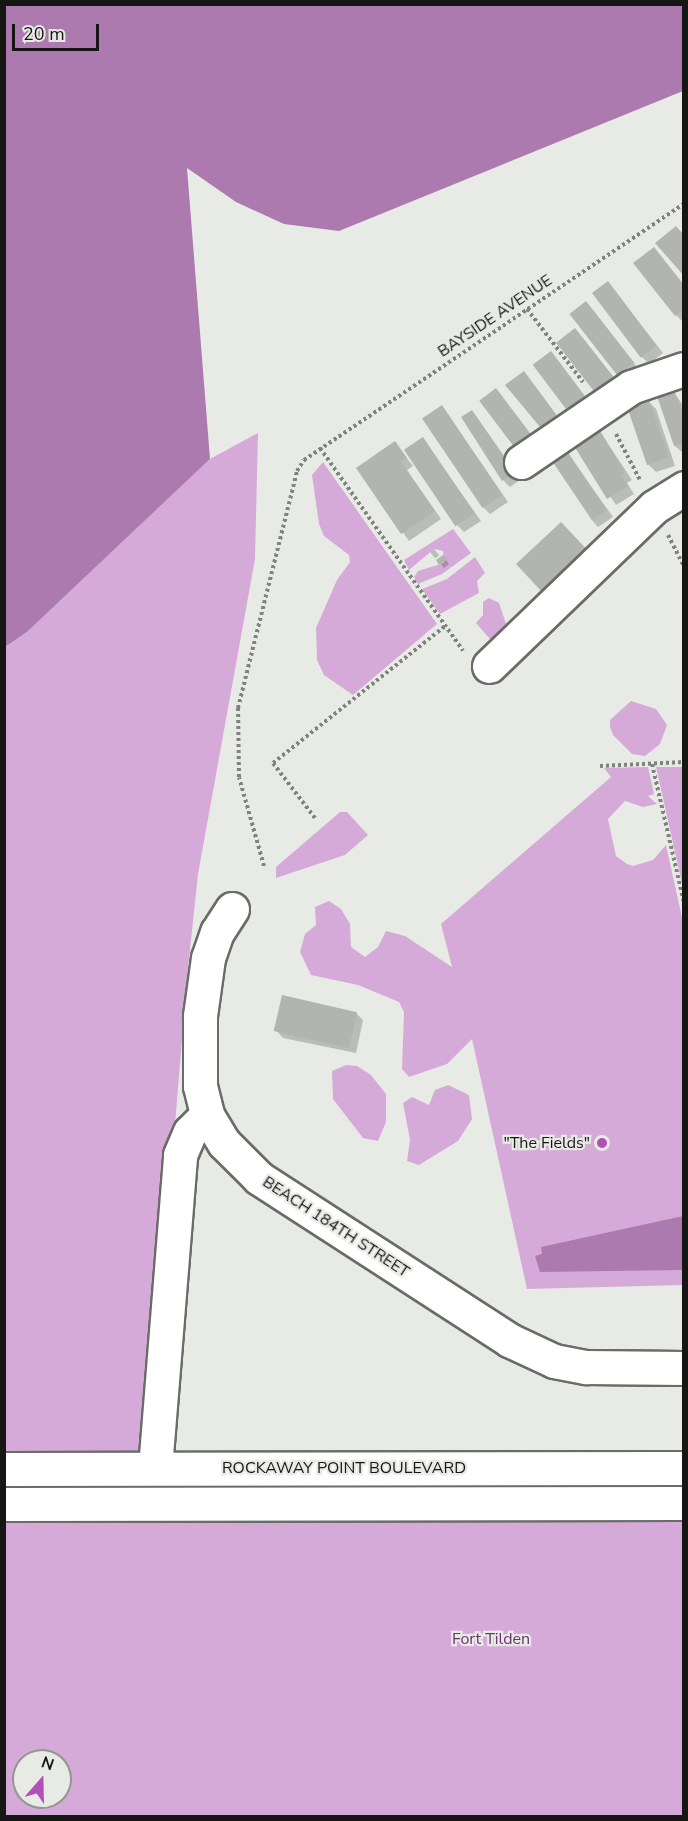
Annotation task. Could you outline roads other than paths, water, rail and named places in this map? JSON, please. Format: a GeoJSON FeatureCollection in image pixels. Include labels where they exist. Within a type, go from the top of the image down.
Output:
{"type":"FeatureCollection","features":[{"type":"Feature","properties":{"kind":"street"},"geometry":{"type":"LineString","coordinates":[[521,462],[631,387],[684,369]]}},
{"type":"Feature","properties":{"kind":"street"},"geometry":{"type":"LineString","coordinates":[[489,666],[654,507],[684,488]]}},
{"type":"Feature","properties":{"kind":"street","name":"BEACH 184TH STREET"},"geometry":{"type":"LineString","coordinates":[[232,909],[217,932],[208,958],[200,1016],[200,1086],[207,1115],[224,1143],[259,1178],[509,1340],[554,1361],[586,1366],[684,1368]]}},
{"type":"Feature","properties":{"kind":"street"},"geometry":{"type":"LineString","coordinates":[[155,1468],[180,1155],[190,1132],[207,1115]]}},
{"type":"Feature","properties":{"kind":"street","name":"ROCKAWAY POINT BOULEVARD"},"geometry":{"type":"LineString","coordinates":[[4,1469],[684,1468]]}},
{"type":"Feature","properties":{"kind":"street"},"geometry":{"type":"LineString","coordinates":[[216,1504],[217,1469]]}},
{"type":"Feature","properties":{"kind":"street"},"geometry":{"type":"LineString","coordinates":[[4,1504],[684,1503]]}},
{"type":"Feature","properties":{"kind":"place","name":"\"The Fields\""},"geometry":{"type":"Point","coordinates":[602,1143]}},
{"type":"Feature","properties":{"kind":"park label","name":"Fort Tilden"},"geometry":{"type":"Point","coordinates":[491,1639]}}]}
